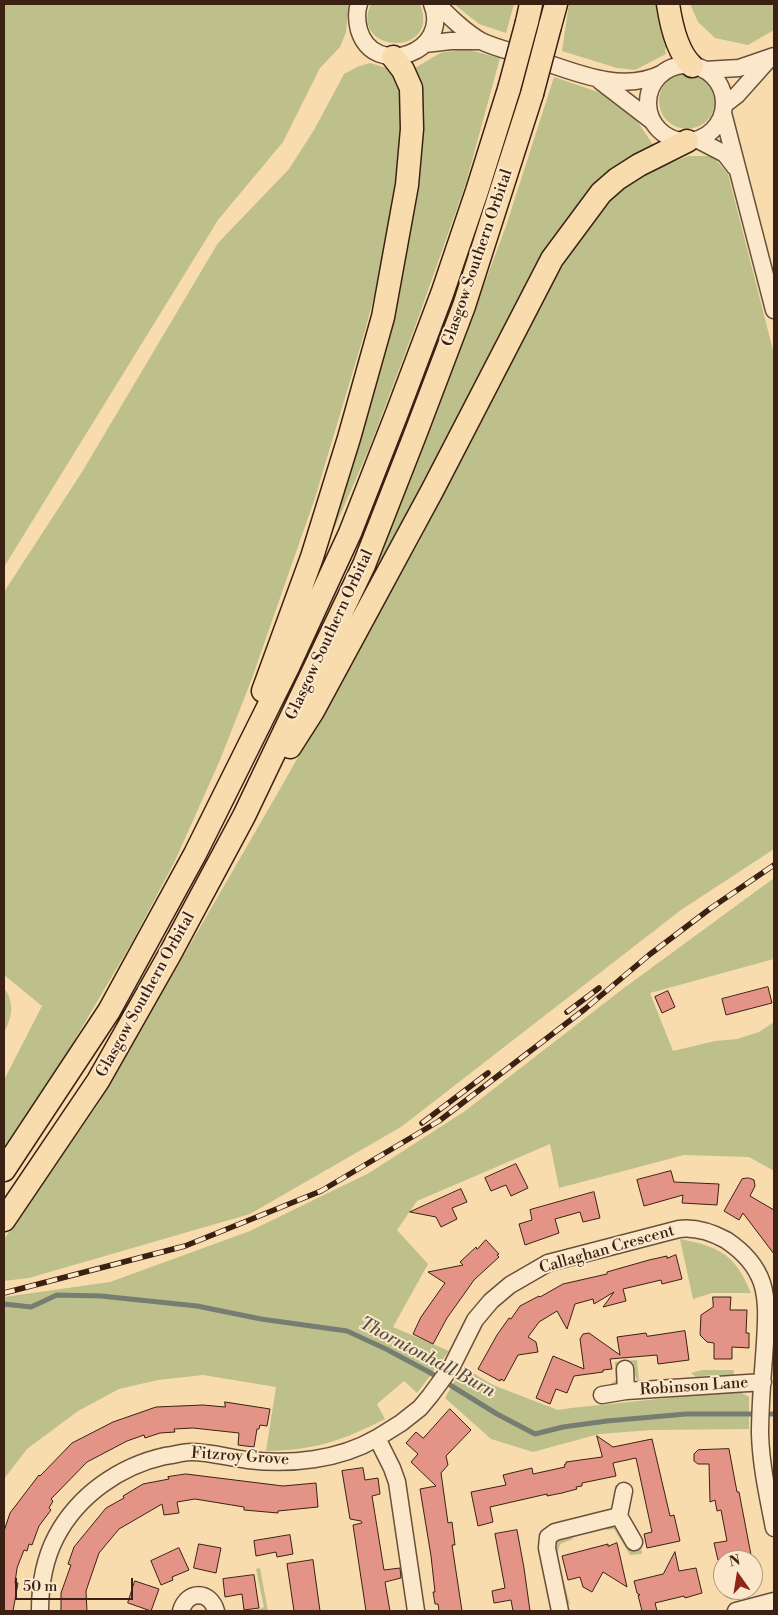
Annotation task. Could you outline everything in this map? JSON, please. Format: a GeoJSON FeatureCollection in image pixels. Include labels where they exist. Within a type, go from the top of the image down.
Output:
{"type":"FeatureCollection","features":[{"type":"Feature","properties":{"kind":"highway","name":"Glasgow Southern Orbital"},"geometry":{"type":"LineString","coordinates":[[4,1220],[98,1080],[170,954],[244,816],[367,555],[464,306],[532,94],[556,4]]}},
{"type":"Feature","properties":{"kind":"highway"},"geometry":{"type":"LineString","coordinates":[[668,4],[677,38],[684,55],[698,68]]}},
{"type":"Feature","properties":{"kind":"highway","name":"Glasgow Southern Orbital"},"geometry":{"type":"LineString","coordinates":[[4,1170],[109,1011],[195,854],[289,665],[350,533],[442,294],[478,191],[509,89],[529,13]]}},
{"type":"Feature","properties":{"kind":"highway"},"geometry":{"type":"LineString","coordinates":[[224,797],[312,557],[349,438],[383,317],[407,185],[412,129],[410,88],[403,70],[393,57]]}},
{"type":"Feature","properties":{"kind":"highway"},"geometry":{"type":"LineString","coordinates":[[244,816],[313,711],[552,260],[601,193],[617,179],[653,157],[692,140]]}},
{"type":"Feature","properties":{"kind":"street"},"geometry":{"type":"LineString","coordinates":[[358,5],[357,23],[364,40],[378,53],[393,57],[410,55],[425,44],[432,34],[435,21],[432,4]]}},
{"type":"Feature","properties":{"kind":"street"},"geometry":{"type":"LineString","coordinates":[[437,4],[481,41]]}},
{"type":"Feature","properties":{"kind":"street"},"geometry":{"type":"LineString","coordinates":[[425,44],[451,41],[481,41],[598,79],[630,82],[651,79],[673,67],[685,65],[698,68],[739,68],[772,57]]}},
{"type":"Feature","properties":{"kind":"street"},"geometry":{"type":"LineString","coordinates":[[692,140],[708,134],[717,125],[724,109],[772,57]]}},
{"type":"Feature","properties":{"kind":"street"},"geometry":{"type":"LineString","coordinates":[[698,68],[712,75],[719,84],[723,94],[724,109],[736,169],[774,310]]}},
{"type":"Feature","properties":{"kind":"street"},"geometry":{"type":"LineString","coordinates":[[652,121],[648,104],[649,92],[654,82],[663,73]]}},
{"type":"Feature","properties":{"kind":"street"},"geometry":{"type":"LineString","coordinates":[[598,79],[625,98],[652,121],[664,135],[675,140],[692,140],[716,148],[725,154],[736,169]]}},
{"type":"Feature","properties":{"kind":"street","name":"Callaghan Crescent"},"geometry":{"type":"LineString","coordinates":[[378,1438],[420,1408],[454,1362],[475,1320],[498,1295],[529,1273],[548,1263],[679,1229],[695,1229],[712,1234],[734,1246],[747,1258],[758,1274],[764,1296],[766,1320],[760,1432],[763,1471],[774,1528]]}},
{"type":"Feature","properties":{"kind":"street","name":"Robinson Lane"},"geometry":{"type":"LineString","coordinates":[[625,1369],[626,1391]]}},
{"type":"Feature","properties":{"kind":"street","name":"Robinson Lane"},"geometry":{"type":"LineString","coordinates":[[602,1395],[626,1391],[763,1382]]}},
{"type":"Feature","properties":{"kind":"street"},"geometry":{"type":"LineString","coordinates":[[378,1438],[397,1482],[416,1611]]}},
{"type":"Feature","properties":{"kind":"street","name":"Fitzroy Grove"},"geometry":{"type":"LineString","coordinates":[[40,1611],[43,1575],[56,1538],[74,1511],[116,1474],[147,1460],[192,1452],[248,1460],[290,1463],[321,1458],[378,1438]]}},
{"type":"Feature","properties":{"kind":"street"},"geometry":{"type":"LineString","coordinates":[[624,1490],[619,1516],[634,1542]]}},
{"type":"Feature","properties":{"kind":"street"},"geometry":{"type":"LineString","coordinates":[[560,1611],[547,1548],[548,1537],[555,1532],[619,1516]]}},
{"type":"Feature","properties":{"kind":"street"},"geometry":{"type":"LineString","coordinates":[[181,1611],[186,1600],[196,1596],[206,1597],[216,1611]]}},
{"type":"Feature","properties":{"kind":"street"},"geometry":{"type":"LineString","coordinates":[[736,1611],[774,1602]]}},
{"type":"Feature","properties":{"kind":"green space"},"geometry":{"type":"Polygon","coordinates":[[[4,4],[349,4],[346,32],[340,47],[320,68],[283,142],[218,220],[4,567],[4,4]]]}},
{"type":"Feature","properties":{"kind":"green space"},"geometry":{"type":"Polygon","coordinates":[[[371,4],[420,4],[423,22],[418,34],[408,41],[395,43],[382,40],[372,33],[367,21],[371,4]]]}},
{"type":"Feature","properties":{"kind":"green space"},"geometry":{"type":"Polygon","coordinates":[[[454,4],[514,4],[506,33],[479,24],[454,4]]]}},
{"type":"Feature","properties":{"kind":"green space"},"geometry":{"type":"Polygon","coordinates":[[[569,4],[660,4],[668,46],[665,49],[666,54],[635,70],[617,68],[562,51],[569,4]]]}},
{"type":"Feature","properties":{"kind":"green space"},"geometry":{"type":"Polygon","coordinates":[[[690,4],[774,4],[774,30],[748,45],[715,38],[698,22],[690,4]]]}},
{"type":"Feature","properties":{"kind":"green space"},"geometry":{"type":"Polygon","coordinates":[[[466,49],[500,58],[466,183],[369,449],[307,591],[360,424],[420,87],[415,68],[440,53],[466,49]]]}},
{"type":"Feature","properties":{"kind":"green space"},"geometry":{"type":"Polygon","coordinates":[[[370,63],[391,69],[398,74],[403,113],[394,188],[381,269],[365,331],[315,498],[251,681],[220,760],[174,863],[131,944],[17,1138],[4,1155],[4,1080],[42,1006],[4,975],[4,592],[82,472],[218,243],[289,169],[314,130],[344,74],[370,63]]]}},
{"type":"Feature","properties":{"kind":"green space"},"geometry":{"type":"Polygon","coordinates":[[[687,73],[698,75],[707,81],[713,90],[715,101],[713,112],[707,121],[698,127],[687,129],[676,127],[667,121],[661,112],[659,101],[661,90],[667,81],[676,75],[687,73]]]}},
{"type":"Feature","properties":{"kind":"green space"},"geometry":{"type":"Polygon","coordinates":[[[554,77],[607,95],[635,118],[654,146],[613,174],[346,638],[353,612],[436,413],[506,226],[554,77]]]}},
{"type":"Feature","properties":{"kind":"green space"},"geometry":{"type":"Polygon","coordinates":[[[688,156],[713,156],[728,174],[774,354],[774,849],[681,910],[401,1127],[250,1214],[29,1278],[4,1281],[4,1239],[98,1104],[284,782],[418,544],[549,289],[583,231],[621,189],[663,166],[688,156]]]}},
{"type":"Feature","properties":{"kind":"green space"},"geometry":{"type":"Polygon","coordinates":[[[774,878],[774,959],[650,993],[673,1051],[715,1041],[737,1039],[759,1032],[774,1022],[774,1171],[749,1157],[684,1155],[559,1188],[550,1144],[417,1201],[397,1230],[428,1264],[393,1327],[449,1351],[417,1393],[404,1381],[377,1404],[385,1419],[328,1443],[300,1449],[266,1451],[276,1387],[203,1375],[158,1380],[119,1389],[78,1411],[27,1449],[4,1479],[4,1297],[110,1282],[250,1231],[369,1173],[465,1111],[624,988],[774,878]]]}},
{"type":"Feature","properties":{"kind":"green space"},"geometry":{"type":"Polygon","coordinates":[[[4,988],[10,999],[11,1010],[4,1033],[4,988]]]}},
{"type":"Feature","properties":{"kind":"green space"},"geometry":{"type":"Polygon","coordinates":[[[680,1239],[706,1245],[724,1254],[739,1269],[751,1293],[712,1293],[693,1299],[680,1239]]]}},
{"type":"Feature","properties":{"kind":"green space"},"geometry":{"type":"Polygon","coordinates":[[[637,1360],[639,1381],[636,1378],[632,1364],[620,1366],[620,1381],[615,1387],[608,1386],[616,1380],[615,1362],[637,1360]]]}},
{"type":"Feature","properties":{"kind":"green space"},"geometry":{"type":"Polygon","coordinates":[[[463,1367],[493,1385],[558,1410],[716,1393],[742,1393],[749,1397],[749,1429],[652,1430],[599,1434],[533,1452],[491,1439],[445,1398],[463,1367]]]}},
{"type":"Feature","properties":{"kind":"green space"},"geometry":{"type":"Polygon","coordinates":[[[702,1370],[734,1370],[733,1376],[711,1375],[696,1377],[691,1373],[702,1370]]]}},
{"type":"Feature","properties":{"kind":"green space"},"geometry":{"type":"Polygon","coordinates":[[[607,1527],[614,1527],[640,1540],[642,1554],[630,1555],[614,1529],[607,1530],[607,1527]]]}},
{"type":"Feature","properties":{"kind":"green space"},"geometry":{"type":"Polygon","coordinates":[[[568,1534],[573,1539],[560,1544],[557,1555],[570,1605],[566,1603],[555,1560],[557,1542],[568,1534]]]}},
{"type":"Feature","properties":{"kind":"green space"},"geometry":{"type":"Polygon","coordinates":[[[260,1568],[268,1611],[247,1611],[264,1607],[256,1569],[260,1568]]]}},
{"type":"Feature","properties":{"kind":"building"},"geometry":{"type":"Polygon","coordinates":[[[768,987],[772,1003],[726,1015],[722,999],[768,987]]]}},
{"type":"Feature","properties":{"kind":"building"},"geometry":{"type":"Polygon","coordinates":[[[668,991],[675,1007],[662,1013],[655,997],[668,991]]]}},
{"type":"Feature","properties":{"kind":"building"},"geometry":{"type":"Polygon","coordinates":[[[516,1164],[528,1188],[511,1196],[506,1185],[491,1191],[485,1178],[516,1164]]]}},
{"type":"Feature","properties":{"kind":"building"},"geometry":{"type":"Polygon","coordinates":[[[671,1171],[674,1182],[719,1184],[717,1205],[682,1203],[683,1195],[644,1206],[637,1180],[671,1171]]]}},
{"type":"Feature","properties":{"kind":"building"},"geometry":{"type":"Polygon","coordinates":[[[749,1178],[754,1180],[755,1186],[750,1196],[774,1210],[774,1254],[743,1213],[739,1220],[724,1211],[742,1179],[749,1178]]]}},
{"type":"Feature","properties":{"kind":"building"},"geometry":{"type":"Polygon","coordinates":[[[461,1189],[467,1202],[452,1208],[457,1219],[441,1227],[436,1217],[410,1212],[461,1189]]]}},
{"type":"Feature","properties":{"kind":"building"},"geometry":{"type":"Polygon","coordinates":[[[594,1192],[600,1218],[583,1222],[580,1212],[555,1219],[559,1233],[525,1245],[519,1224],[532,1220],[530,1210],[594,1192]]]}},
{"type":"Feature","properties":{"kind":"building"},"geometry":{"type":"Polygon","coordinates":[[[486,1240],[499,1254],[497,1255],[499,1257],[474,1280],[447,1318],[433,1344],[413,1334],[421,1317],[445,1283],[428,1272],[463,1265],[460,1262],[486,1240]]]}},
{"type":"Feature","properties":{"kind":"building"},"geometry":{"type":"Polygon","coordinates":[[[676,1255],[682,1279],[662,1284],[661,1280],[623,1289],[626,1301],[603,1307],[614,1292],[594,1304],[593,1299],[575,1304],[567,1329],[557,1311],[539,1322],[528,1337],[536,1342],[538,1352],[518,1355],[504,1381],[501,1379],[500,1381],[478,1369],[497,1335],[520,1306],[563,1284],[607,1274],[607,1272],[649,1260],[676,1255]]]}},
{"type":"Feature","properties":{"kind":"building"},"geometry":{"type":"Polygon","coordinates":[[[713,1297],[731,1297],[730,1310],[747,1310],[746,1333],[749,1333],[749,1348],[732,1347],[732,1359],[714,1359],[714,1343],[707,1342],[700,1335],[701,1315],[713,1307],[713,1297]]]}},
{"type":"Feature","properties":{"kind":"building"},"geometry":{"type":"Polygon","coordinates":[[[685,1331],[689,1360],[658,1364],[657,1355],[610,1359],[612,1369],[574,1376],[567,1393],[556,1389],[550,1404],[536,1398],[553,1356],[584,1369],[580,1339],[583,1334],[589,1333],[620,1355],[617,1337],[646,1333],[647,1336],[685,1331]]]}},
{"type":"Feature","properties":{"kind":"building"},"geometry":{"type":"Polygon","coordinates":[[[225,1402],[270,1409],[267,1426],[260,1425],[259,1429],[257,1429],[254,1447],[238,1445],[239,1433],[193,1428],[174,1429],[175,1432],[160,1433],[145,1438],[144,1435],[127,1441],[87,1462],[51,1499],[53,1501],[49,1508],[51,1510],[39,1526],[32,1545],[29,1544],[27,1551],[24,1550],[17,1568],[15,1583],[18,1583],[13,1611],[4,1611],[4,1531],[10,1513],[39,1475],[72,1443],[113,1422],[156,1407],[203,1405],[225,1407],[225,1402]]]}},
{"type":"Feature","properties":{"kind":"building"},"geometry":{"type":"Polygon","coordinates":[[[450,1409],[471,1430],[446,1456],[448,1465],[441,1473],[448,1523],[452,1522],[455,1545],[452,1545],[462,1611],[439,1611],[438,1604],[435,1604],[431,1556],[420,1489],[436,1486],[411,1462],[418,1454],[406,1443],[416,1432],[423,1438],[450,1409]]]}},
{"type":"Feature","properties":{"kind":"building"},"geometry":{"type":"Polygon","coordinates":[[[597,1436],[613,1447],[652,1439],[670,1516],[674,1515],[680,1541],[647,1548],[644,1534],[652,1532],[636,1458],[613,1463],[616,1476],[582,1483],[582,1486],[576,1487],[577,1489],[562,1493],[547,1496],[547,1494],[490,1507],[493,1522],[478,1526],[471,1492],[506,1485],[503,1475],[532,1468],[533,1474],[565,1467],[566,1462],[602,1457],[597,1436]]]}},
{"type":"Feature","properties":{"kind":"building"},"geometry":{"type":"Polygon","coordinates":[[[729,1449],[750,1550],[716,1550],[714,1543],[727,1541],[721,1510],[717,1511],[715,1500],[710,1502],[709,1464],[698,1464],[694,1461],[694,1454],[698,1450],[729,1449]]]}},
{"type":"Feature","properties":{"kind":"building"},"geometry":{"type":"Polygon","coordinates":[[[363,1468],[365,1480],[378,1478],[380,1494],[372,1496],[384,1570],[400,1568],[401,1578],[385,1582],[390,1611],[366,1611],[353,1525],[362,1523],[361,1521],[350,1519],[342,1471],[363,1468]]]}},
{"type":"Feature","properties":{"kind":"building"},"geometry":{"type":"Polygon","coordinates":[[[186,1474],[283,1486],[316,1483],[318,1507],[278,1511],[278,1513],[244,1510],[244,1507],[195,1499],[177,1502],[179,1513],[164,1515],[162,1504],[119,1529],[99,1553],[86,1591],[87,1611],[61,1611],[61,1593],[71,1565],[68,1564],[74,1547],[106,1508],[143,1484],[186,1474]]]}},
{"type":"Feature","properties":{"kind":"building"},"geometry":{"type":"Polygon","coordinates":[[[517,1530],[530,1611],[513,1611],[511,1600],[494,1603],[492,1591],[505,1588],[495,1534],[517,1530]]]}},
{"type":"Feature","properties":{"kind":"building"},"geometry":{"type":"Polygon","coordinates":[[[290,1535],[293,1554],[277,1557],[276,1552],[256,1556],[254,1541],[290,1535]]]}},
{"type":"Feature","properties":{"kind":"building"},"geometry":{"type":"Polygon","coordinates":[[[617,1543],[627,1587],[603,1572],[592,1592],[583,1587],[580,1577],[568,1580],[562,1556],[617,1543]]]}},
{"type":"Feature","properties":{"kind":"building"},"geometry":{"type":"Polygon","coordinates":[[[199,1544],[221,1548],[216,1573],[194,1568],[199,1544]]]}},
{"type":"Feature","properties":{"kind":"building"},"geometry":{"type":"Polygon","coordinates":[[[179,1548],[189,1570],[172,1577],[173,1580],[161,1585],[151,1561],[179,1548]]]}},
{"type":"Feature","properties":{"kind":"building"},"geometry":{"type":"Polygon","coordinates":[[[675,1552],[679,1571],[696,1568],[702,1593],[655,1603],[657,1611],[642,1611],[638,1595],[640,1595],[637,1593],[634,1581],[663,1574],[675,1552]]]}},
{"type":"Feature","properties":{"kind":"building"},"geometry":{"type":"Polygon","coordinates":[[[313,1560],[320,1611],[294,1611],[287,1564],[313,1560]]]}},
{"type":"Feature","properties":{"kind":"building"},"geometry":{"type":"Polygon","coordinates":[[[254,1575],[259,1608],[244,1610],[242,1594],[225,1597],[223,1579],[254,1575]]]}},
{"type":"Feature","properties":{"kind":"building"},"geometry":{"type":"Polygon","coordinates":[[[135,1581],[159,1589],[151,1611],[128,1603],[135,1581]]]}},
{"type":"Feature","properties":{"kind":"waterway","name":"Thorntonhall Burn"},"geometry":{"type":"LineString","coordinates":[[4,1304],[31,1307],[57,1295],[101,1296],[197,1306],[261,1319],[347,1331],[429,1372],[497,1414],[535,1434],[563,1427],[607,1421],[686,1414],[774,1414]]}},
{"type":"Feature","properties":{"kind":"railway"},"geometry":{"type":"LineString","coordinates":[[4,1293],[185,1246],[321,1191],[439,1121],[585,1009],[649,955],[711,908],[774,865]]}},
{"type":"Feature","properties":{"kind":"railway"},"geometry":{"type":"LineString","coordinates":[[567,1012],[599,988]]}},
{"type":"Feature","properties":{"kind":"railway"},"geometry":{"type":"LineString","coordinates":[[422,1123],[488,1073]]}}]}
